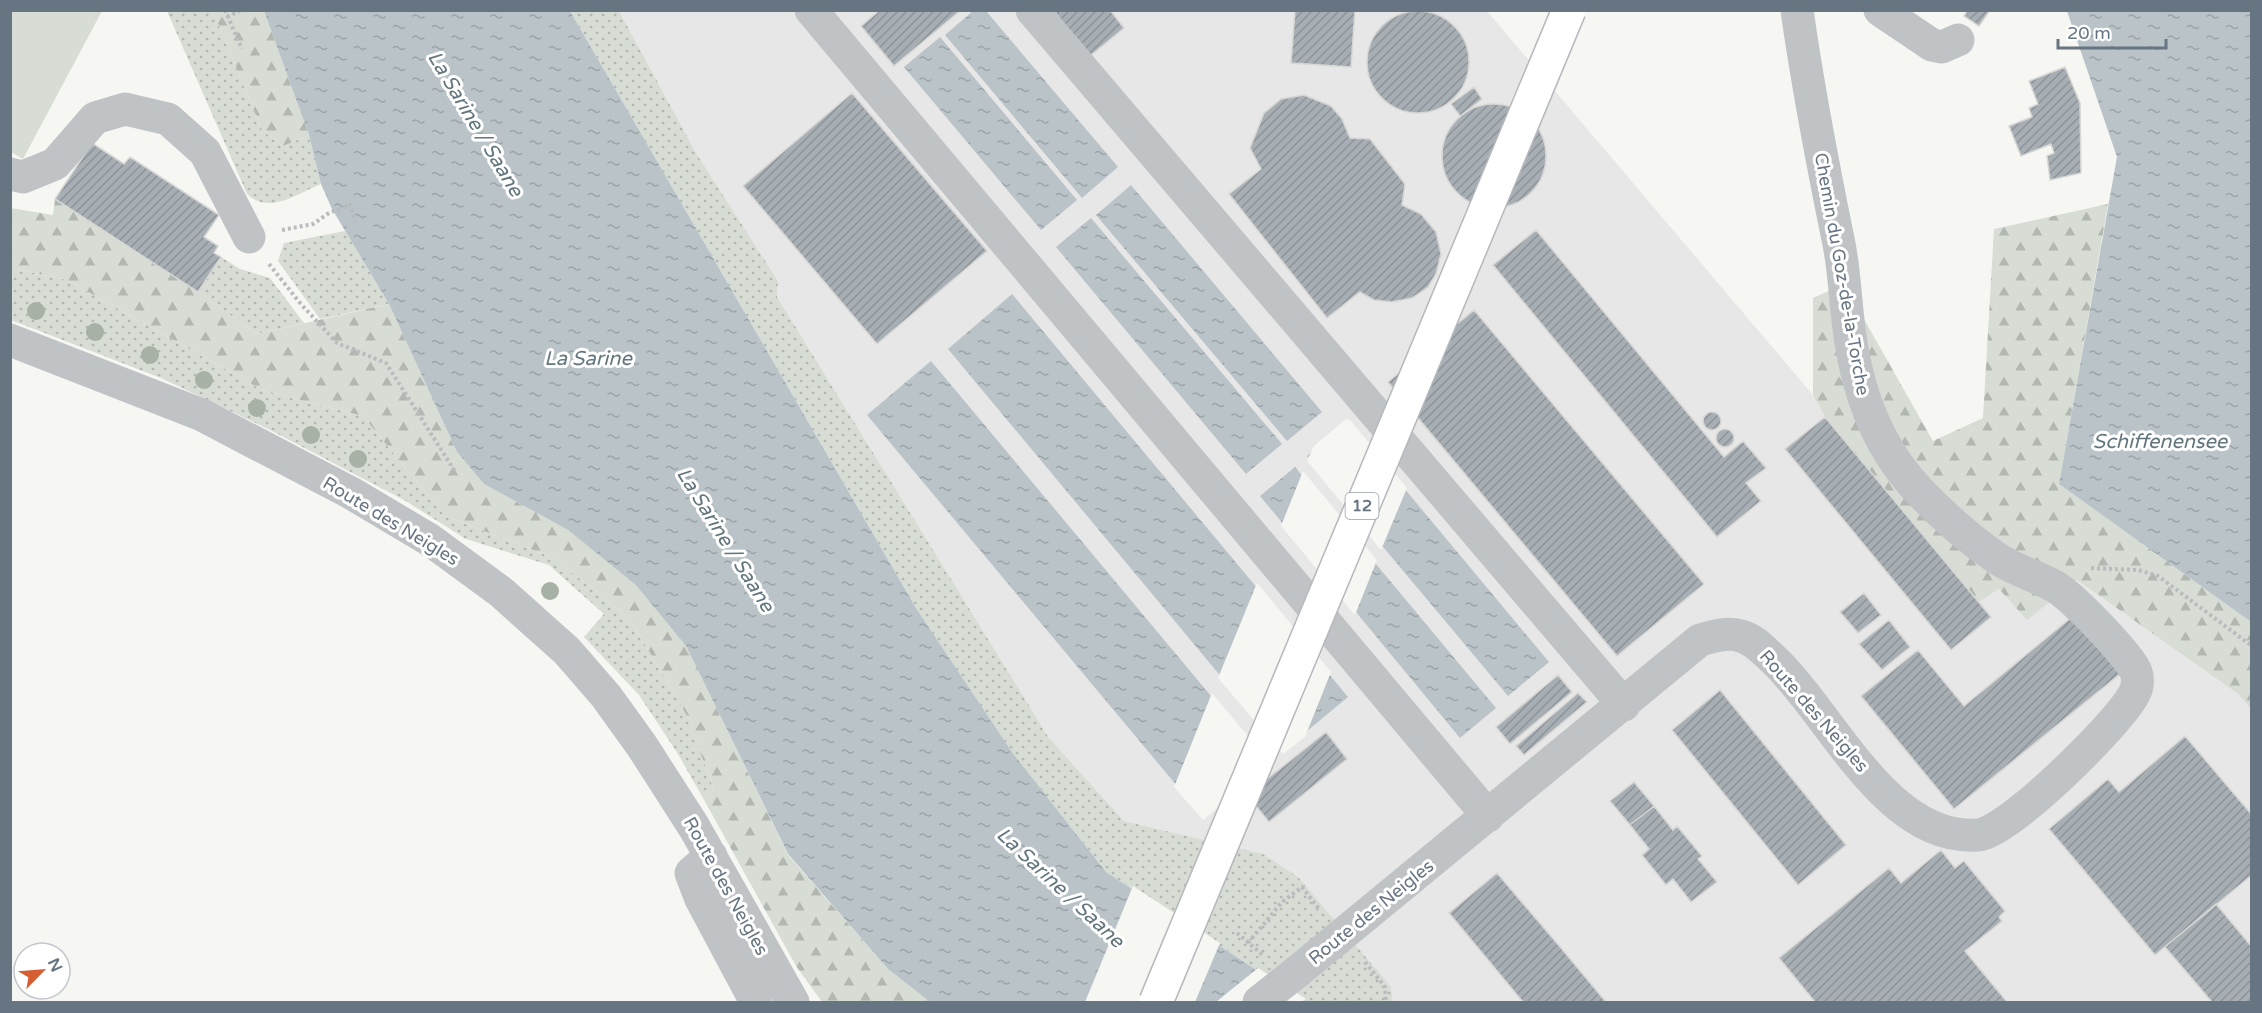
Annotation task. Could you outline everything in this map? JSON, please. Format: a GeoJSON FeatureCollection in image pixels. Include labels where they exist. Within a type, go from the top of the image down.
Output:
{"type":"FeatureCollection","features":[{"type":"Feature","properties":{"kind":"main road","name":"12"},"geometry":{"type":"LineString","coordinates":[[1156,1002],[1569,10]]}},
{"type":"Feature","properties":{"kind":"street"},"geometry":{"type":"LineString","coordinates":[[811,10],[1488,816]]}},
{"type":"Feature","properties":{"kind":"street"},"geometry":{"type":"LineString","coordinates":[[1032,10],[1624,705]]}},
{"type":"Feature","properties":{"kind":"street","name":"Chemin du Goz-de-la-Torche"},"geometry":{"type":"LineString","coordinates":[[1797,10],[1830,206],[1840,246],[1856,373],[1875,431],[1893,460],[1918,489],[1959,529],[2000,561],[2071,580]]}},
{"type":"Feature","properties":{"kind":"street"},"geometry":{"type":"LineString","coordinates":[[1880,10],[1932,45],[1942,47],[1958,40]]}},
{"type":"Feature","properties":{"kind":"street"},"geometry":{"type":"LineString","coordinates":[[10,174],[23,177],[56,164],[95,118],[125,109],[168,119],[205,152],[249,237]]}},
{"type":"Feature","properties":{"kind":"street","name":"Route des Neigles"},"geometry":{"type":"LineString","coordinates":[[10,340],[202,416],[351,493],[439,546],[501,592],[567,651],[606,696],[642,746],[711,856],[793,1002]]}},
{"type":"Feature","properties":{"kind":"street","name":"Route des Neigles"},"geometry":{"type":"LineString","coordinates":[[1259,1002],[1624,705],[1700,640],[1720,634],[1738,635],[1753,641],[1785,671],[1880,789],[1902,810],[1932,828],[1959,836],[1987,835],[2006,823],[2082,756],[2129,702],[2138,688],[2137,673],[2071,580]]}},
{"type":"Feature","properties":{"kind":"street"},"geometry":{"type":"LineString","coordinates":[[711,856],[691,873],[701,899],[756,1002]]}},
{"type":"Feature","properties":{"kind":"path"},"geometry":{"type":"LineString","coordinates":[[225,10],[242,49]]}},
{"type":"Feature","properties":{"kind":"path"},"geometry":{"type":"LineString","coordinates":[[227,17],[241,10]]}},
{"type":"Feature","properties":{"kind":"path"},"geometry":{"type":"LineString","coordinates":[[356,222],[350,206],[329,213],[313,224],[249,237],[300,303],[337,342],[386,363],[456,473]]}},
{"type":"Feature","properties":{"kind":"path"},"geometry":{"type":"LineString","coordinates":[[2071,580],[2138,570],[2158,576],[2252,646]]}},
{"type":"Feature","properties":{"kind":"path"},"geometry":{"type":"LineString","coordinates":[[1248,943],[1282,902],[1302,887],[1320,909]]}},
{"type":"Feature","properties":{"kind":"path"},"geometry":{"type":"LineString","coordinates":[[1385,987],[1386,1002]]}},
{"type":"Feature","properties":{"kind":"shaded area"},"geometry":{"type":"Polygon","coordinates":[[[619,11],[1487,11],[1813,395],[1825,417],[1979,602],[1999,589],[2027,619],[2077,580],[2238,694],[2251,709],[2251,1002],[1393,1002],[1391,987],[1263,854],[1124,821],[1049,738],[777,297],[778,281],[696,153],[619,11]]]}},
{"type":"Feature","properties":{"kind":"green space"},"geometry":{"type":"Polygon","coordinates":[[[10,11],[102,11],[23,159],[11,152],[10,11]]]}},
{"type":"Feature","properties":{"kind":"green space"},"geometry":{"type":"Polygon","coordinates":[[[167,11],[213,11],[262,130],[283,146],[309,135],[321,184],[274,203],[264,203],[247,194],[167,11]]]}},
{"type":"Feature","properties":{"kind":"green space"},"geometry":{"type":"Polygon","coordinates":[[[213,11],[264,11],[309,135],[283,146],[262,130],[213,11]]]}},
{"type":"Feature","properties":{"kind":"green space"},"geometry":{"type":"Polygon","coordinates":[[[570,11],[619,11],[696,153],[778,281],[777,297],[1049,738],[1124,821],[1263,854],[1298,877],[1391,987],[1393,1002],[1306,1002],[1106,872],[1012,752],[916,608],[570,11]]]}},
{"type":"Feature","properties":{"kind":"green space"},"geometry":{"type":"Polygon","coordinates":[[[55,199],[198,292],[257,334],[389,304],[457,452],[484,484],[568,530],[636,584],[686,646],[788,855],[888,969],[930,1002],[822,1002],[796,966],[703,798],[714,790],[687,716],[630,619],[554,558],[445,516],[363,416],[264,391],[67,280],[11,268],[10,208],[53,215],[55,199]]]}},
{"type":"Feature","properties":{"kind":"green space"},"geometry":{"type":"Polygon","coordinates":[[[2108,204],[2059,484],[2251,622],[2251,709],[2238,694],[2077,580],[2027,620],[1999,589],[1979,602],[1825,417],[1813,395],[1813,298],[1844,284],[1933,441],[1983,418],[1994,229],[2108,204]]]}},
{"type":"Feature","properties":{"kind":"green space"},"geometry":{"type":"Polygon","coordinates":[[[345,231],[389,304],[320,319],[278,261],[284,243],[345,231]]]}},
{"type":"Feature","properties":{"kind":"green space"},"geometry":{"type":"Polygon","coordinates":[[[221,257],[240,269],[270,278],[304,323],[257,334],[198,292],[221,257]]]}},
{"type":"Feature","properties":{"kind":"green space"},"geometry":{"type":"Polygon","coordinates":[[[11,268],[67,280],[264,391],[363,416],[445,516],[554,558],[630,619],[687,716],[714,790],[703,798],[678,754],[639,695],[584,637],[604,614],[549,565],[466,539],[404,500],[270,430],[161,378],[11,320],[11,268]]]}},
{"type":"Feature","properties":{"kind":"water"},"geometry":{"type":"Polygon","coordinates":[[[974,10],[986,11],[1118,167],[1082,198],[945,35],[974,10]]]}},
{"type":"Feature","properties":{"kind":"water","name":"La Sarine"},"geometry":{"type":"Polygon","coordinates":[[[264,11],[570,11],[916,608],[1012,752],[1106,872],[1306,1002],[930,1002],[888,969],[788,854],[686,646],[636,585],[568,530],[484,484],[457,452],[389,304],[332,209],[321,184],[309,135],[264,11]]]}},
{"type":"Feature","properties":{"kind":"water","name":"Schiffenensee"},"geometry":{"type":"Polygon","coordinates":[[[2067,11],[2251,11],[2251,622],[2059,484],[2117,157],[2067,11]]]}},
{"type":"Feature","properties":{"kind":"water"},"geometry":{"type":"Polygon","coordinates":[[[940,37],[1077,200],[1041,230],[904,67],[940,37]]]}},
{"type":"Feature","properties":{"kind":"water"},"geometry":{"type":"Polygon","coordinates":[[[1131,185],[1322,412],[1287,441],[1096,215],[1131,185]]]}},
{"type":"Feature","properties":{"kind":"water"},"geometry":{"type":"Polygon","coordinates":[[[1091,218],[1282,444],[1246,474],[1056,247],[1091,218]]]}},
{"type":"Feature","properties":{"kind":"water"},"geometry":{"type":"Polygon","coordinates":[[[1012,294],[1348,697],[1283,751],[948,349],[1012,294]]]}},
{"type":"Feature","properties":{"kind":"water"},"geometry":{"type":"Polygon","coordinates":[[[931,361],[1267,763],[1203,817],[867,415],[931,361]]]}},
{"type":"Feature","properties":{"kind":"water"},"geometry":{"type":"Polygon","coordinates":[[[1348,421],[1549,662],[1508,696],[1307,456],[1348,421]]]}},
{"type":"Feature","properties":{"kind":"water"},"geometry":{"type":"Polygon","coordinates":[[[1295,467],[1496,708],[1460,738],[1260,496],[1295,467]]]}},
{"type":"Feature","properties":{"kind":"pier"},"geometry":{"type":"Polygon","coordinates":[[[1346,419],[1350,420],[1407,488],[1381,550],[1307,461],[1314,446],[1346,419]]]}},
{"type":"Feature","properties":{"kind":"pier"},"geometry":{"type":"Polygon","coordinates":[[[1303,471],[1377,560],[1355,615],[1281,526],[1303,471]]]}},
{"type":"Feature","properties":{"kind":"pier"},"geometry":{"type":"Polygon","coordinates":[[[1257,583],[1331,672],[1305,737],[1283,754],[1218,678],[1257,583]]]}},
{"type":"Feature","properties":{"kind":"pier"},"geometry":{"type":"Polygon","coordinates":[[[1212,693],[1269,761],[1269,765],[1203,820],[1174,787],[1212,693]]]}},
{"type":"Feature","properties":{"kind":"pier"},"geometry":{"type":"Polygon","coordinates":[[[1133,886],[1220,943],[1195,1002],[1085,1002],[1133,886]]]}},
{"type":"Feature","properties":{"kind":"pier"},"geometry":{"type":"Polygon","coordinates":[[[1258,968],[1306,999],[1301,1002],[1216,1002],[1258,968]]]}},
{"type":"Feature","properties":{"kind":"building"},"geometry":{"type":"Polygon","coordinates":[[[880,10],[961,10],[894,66],[861,26],[880,10]]]}},
{"type":"Feature","properties":{"kind":"building"},"geometry":{"type":"Polygon","coordinates":[[[1053,10],[1110,10],[1124,28],[1090,56],[1053,10]]]}},
{"type":"Feature","properties":{"kind":"building"},"geometry":{"type":"Polygon","coordinates":[[[1295,10],[1355,10],[1351,67],[1291,63],[1295,10]]]}},
{"type":"Feature","properties":{"kind":"building"},"geometry":{"type":"Polygon","coordinates":[[[1968,10],[1990,10],[1979,26],[1964,16],[1968,10]]]}},
{"type":"Feature","properties":{"kind":"building"},"geometry":{"type":"Polygon","coordinates":[[[1418,11],[1438,14],[1447,19],[1461,33],[1466,42],[1469,62],[1466,82],[1461,91],[1447,105],[1438,110],[1418,113],[1398,110],[1389,105],[1375,91],[1370,82],[1367,62],[1370,42],[1375,33],[1389,19],[1398,14],[1418,11]]]}},
{"type":"Feature","properties":{"kind":"building"},"geometry":{"type":"Polygon","coordinates":[[[2065,67],[2080,103],[2081,173],[2050,180],[2047,156],[2054,153],[2051,144],[2021,156],[2009,126],[2032,117],[2029,108],[2038,104],[2029,81],[2065,67]]]}},
{"type":"Feature","properties":{"kind":"building"},"geometry":{"type":"Polygon","coordinates":[[[1474,87],[1482,99],[1460,116],[1451,104],[1474,87]]]}},
{"type":"Feature","properties":{"kind":"building"},"geometry":{"type":"Polygon","coordinates":[[[852,93],[987,251],[877,344],[743,186],[852,93]]]}},
{"type":"Feature","properties":{"kind":"building"},"geometry":{"type":"Polygon","coordinates":[[[1304,95],[1331,106],[1342,119],[1350,138],[1370,139],[1405,184],[1402,205],[1421,214],[1436,232],[1441,254],[1436,274],[1428,287],[1412,298],[1392,302],[1374,300],[1360,292],[1327,318],[1229,194],[1261,169],[1250,148],[1264,113],[1281,99],[1304,95]]]}},
{"type":"Feature","properties":{"kind":"building"},"geometry":{"type":"Polygon","coordinates":[[[1494,104],[1514,108],[1523,113],[1537,127],[1542,136],[1546,156],[1542,176],[1537,185],[1523,199],[1514,204],[1494,208],[1474,204],[1465,199],[1451,185],[1446,176],[1442,156],[1446,136],[1451,127],[1465,113],[1474,108],[1494,104]]]}},
{"type":"Feature","properties":{"kind":"building"},"geometry":{"type":"Polygon","coordinates":[[[92,143],[124,164],[130,157],[219,215],[204,237],[218,246],[214,253],[221,257],[198,292],[55,199],[92,143]]]}},
{"type":"Feature","properties":{"kind":"building"},"geometry":{"type":"Polygon","coordinates":[[[1536,230],[1724,457],[1743,441],[1766,468],[1746,483],[1761,501],[1717,537],[1493,265],[1536,230]]]}},
{"type":"Feature","properties":{"kind":"building"},"geometry":{"type":"Polygon","coordinates":[[[1474,310],[1704,584],[1617,656],[1388,382],[1474,310]]]}},
{"type":"Feature","properties":{"kind":"building"},"geometry":{"type":"Polygon","coordinates":[[[1712,412],[1718,415],[1721,421],[1718,427],[1712,430],[1706,427],[1703,421],[1706,415],[1712,412]]]}},
{"type":"Feature","properties":{"kind":"building"},"geometry":{"type":"Polygon","coordinates":[[[1825,417],[1991,617],[1951,650],[1785,449],[1825,417]]]}},
{"type":"Feature","properties":{"kind":"building"},"geometry":{"type":"Polygon","coordinates":[[[1725,429],[1731,432],[1734,438],[1731,444],[1725,447],[1719,444],[1716,438],[1719,432],[1725,429]]]}},
{"type":"Feature","properties":{"kind":"building"},"geometry":{"type":"Polygon","coordinates":[[[1864,593],[1881,615],[1858,633],[1840,612],[1864,593]]]}},
{"type":"Feature","properties":{"kind":"building"},"geometry":{"type":"Polygon","coordinates":[[[2073,616],[2120,674],[1954,809],[1861,696],[1918,650],[1964,706],[2073,616]]]}},
{"type":"Feature","properties":{"kind":"building"},"geometry":{"type":"Polygon","coordinates":[[[1889,620],[1910,647],[1882,670],[1859,644],[1889,620]]]}},
{"type":"Feature","properties":{"kind":"building"},"geometry":{"type":"Polygon","coordinates":[[[1558,675],[1572,692],[1510,744],[1496,727],[1558,675]]]}},
{"type":"Feature","properties":{"kind":"building"},"geometry":{"type":"Polygon","coordinates":[[[1720,690],[1846,845],[1798,885],[1672,730],[1720,690]]]}},
{"type":"Feature","properties":{"kind":"building"},"geometry":{"type":"Polygon","coordinates":[[[1578,693],[1587,702],[1524,755],[1516,746],[1578,693]]]}},
{"type":"Feature","properties":{"kind":"building"},"geometry":{"type":"Polygon","coordinates":[[[1326,732],[1347,759],[1269,822],[1247,795],[1326,732]]]}},
{"type":"Feature","properties":{"kind":"building"},"geometry":{"type":"Polygon","coordinates":[[[2185,736],[2252,815],[2252,875],[2155,955],[2049,829],[2108,779],[2119,792],[2185,736]]]}},
{"type":"Feature","properties":{"kind":"building"},"geometry":{"type":"Polygon","coordinates":[[[1634,782],[1654,806],[1630,825],[1610,801],[1634,782]]]}},
{"type":"Feature","properties":{"kind":"building"},"geometry":{"type":"Polygon","coordinates":[[[1654,806],[1673,830],[1677,826],[1702,856],[1698,859],[1717,882],[1691,902],[1673,879],[1666,885],[1642,855],[1649,849],[1630,825],[1654,806]]]}},
{"type":"Feature","properties":{"kind":"building"},"geometry":{"type":"Polygon","coordinates":[[[1941,850],[1955,868],[1964,861],[2005,911],[1999,917],[2002,921],[1965,951],[2007,1002],[1815,1002],[1779,958],[1889,868],[1901,883],[1941,850]]]}},
{"type":"Feature","properties":{"kind":"building"},"geometry":{"type":"Polygon","coordinates":[[[1497,873],[1606,1002],[1523,1002],[1449,913],[1497,873]]]}},
{"type":"Feature","properties":{"kind":"building"},"geometry":{"type":"Polygon","coordinates":[[[2216,904],[2252,947],[2252,1002],[2212,1002],[2165,947],[2216,904]]]}},
{"type":"Feature","properties":{"kind":"water label","name":"La Sarine / Saane"},"geometry":{"type":"Point","coordinates":[475,124]}},
{"type":"Feature","properties":{"kind":"water label","name":"La Sarine / Saane"},"geometry":{"type":"Point","coordinates":[725,540]}},
{"type":"Feature","properties":{"kind":"water label","name":"La Sarine / Saane"},"geometry":{"type":"Point","coordinates":[1060,888]}}]}
